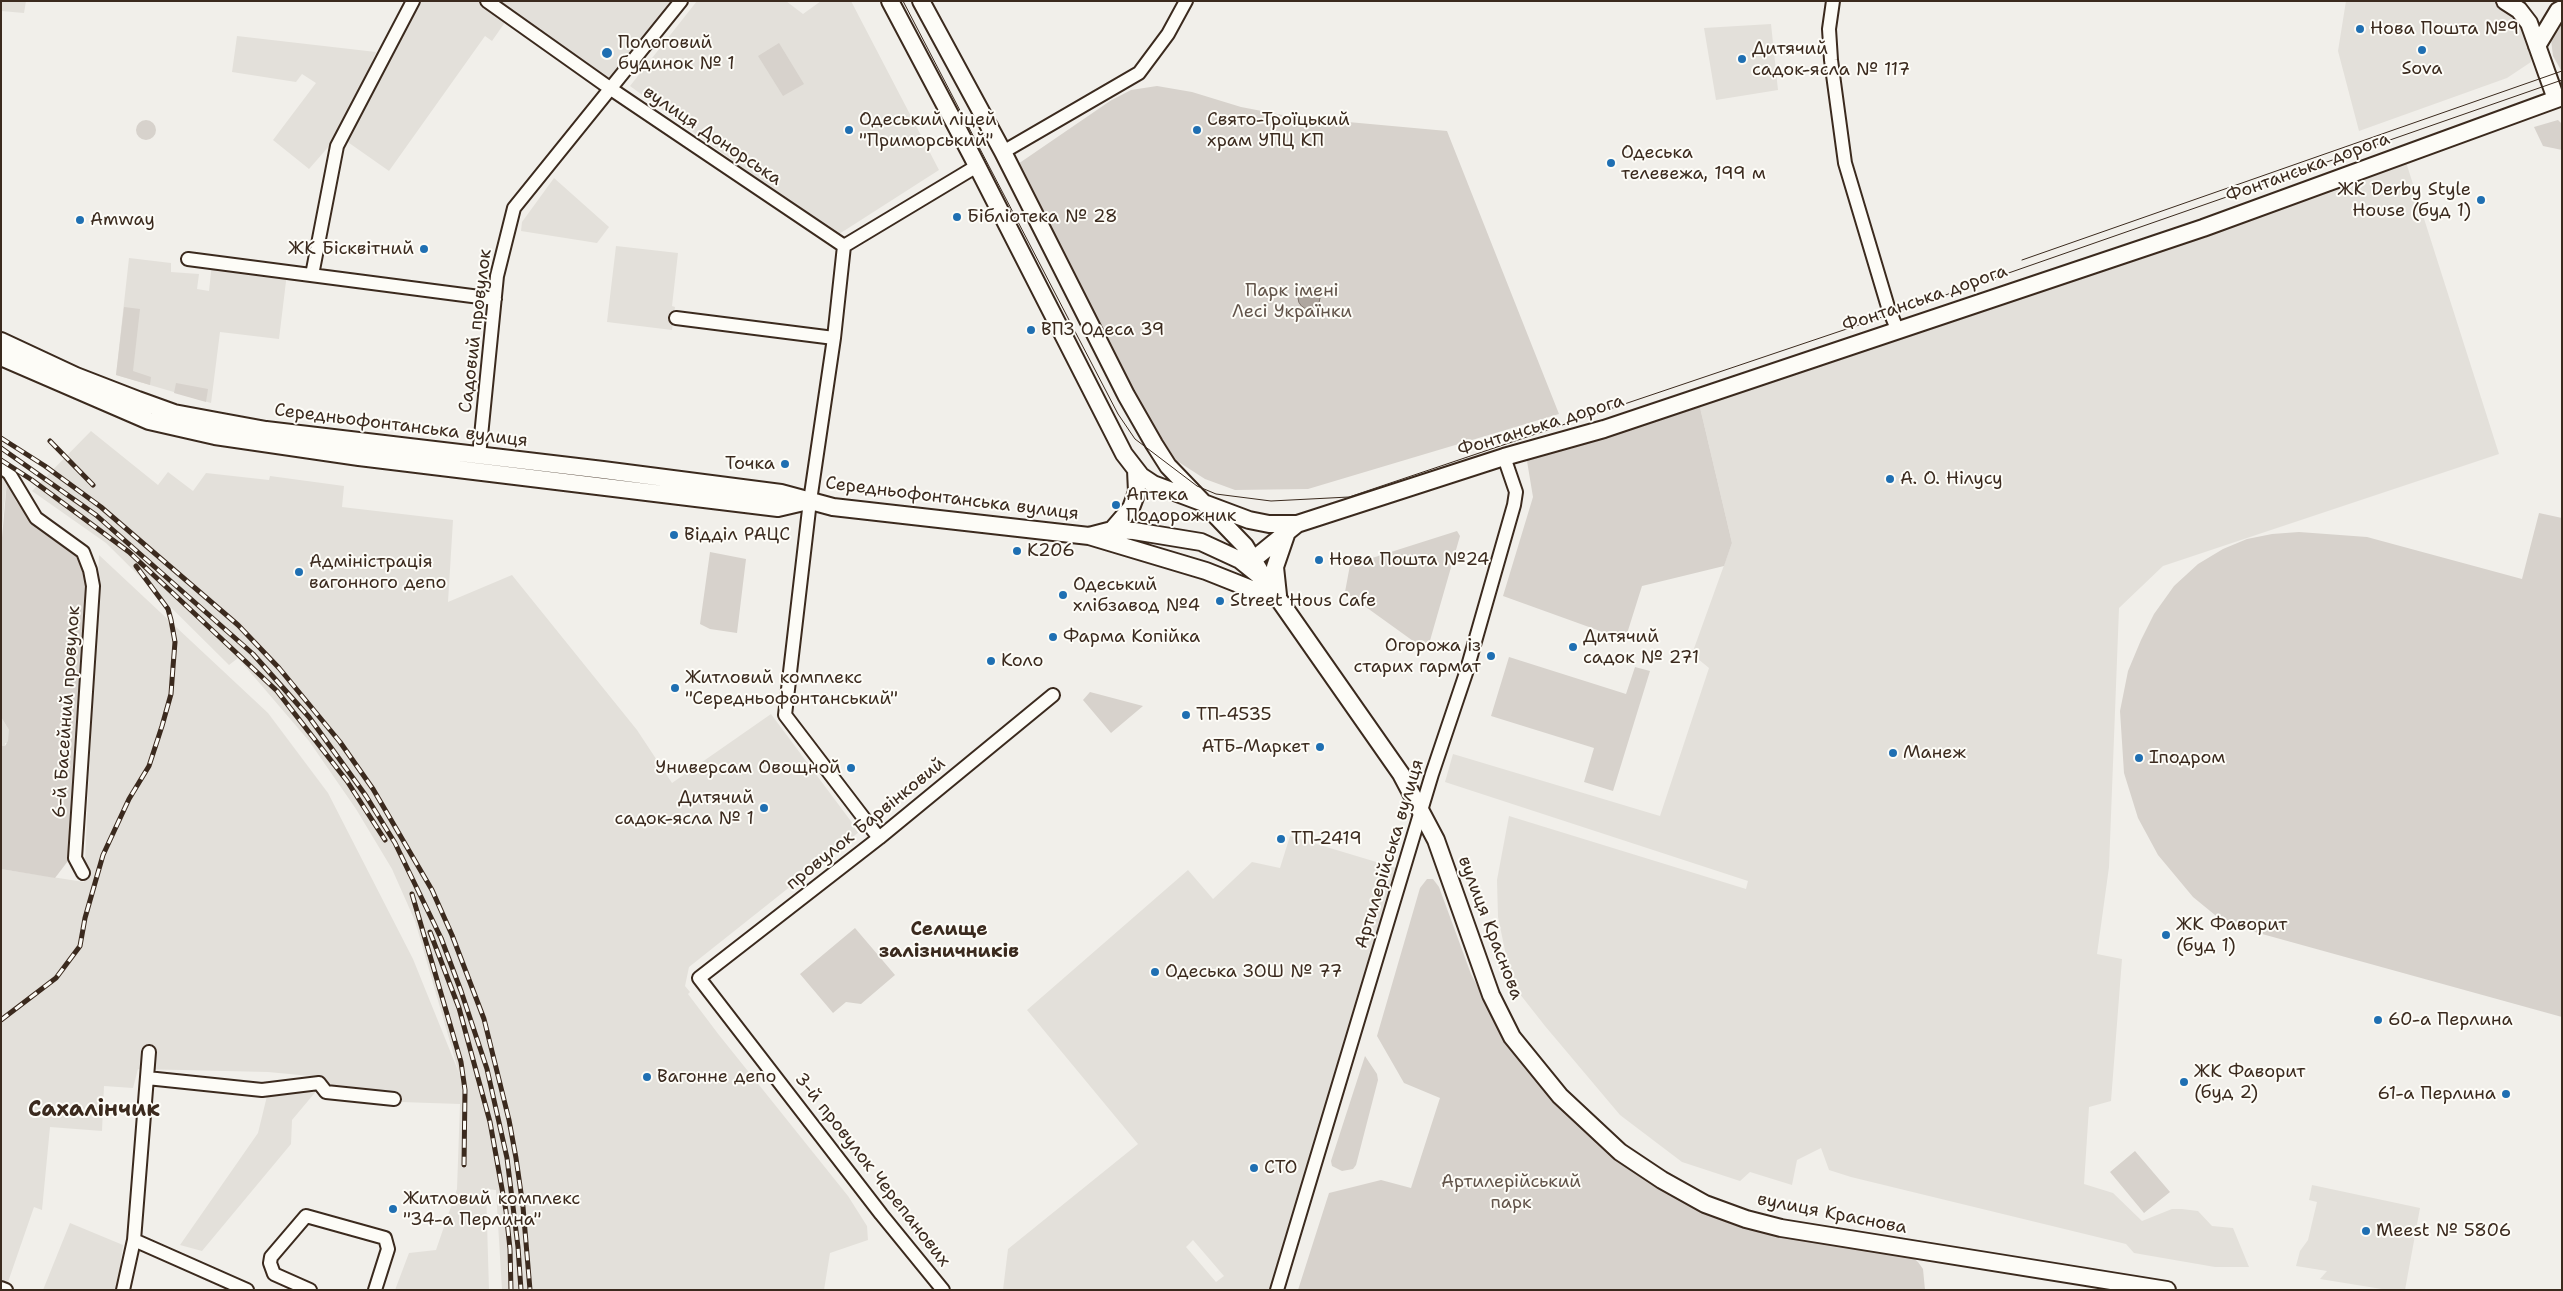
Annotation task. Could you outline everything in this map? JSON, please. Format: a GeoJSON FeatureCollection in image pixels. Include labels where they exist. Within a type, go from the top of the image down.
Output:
{"type":"FeatureCollection","features":[{"type":"Feature","properties":{"kind":"main road"},"geometry":{"type":"LineString","coordinates":[[890,1],[977,166],[1113,435],[1136,470],[1153,484],[1206,505],[1258,522],[1293,527]]}},
{"type":"Feature","properties":{"kind":"main road"},"geometry":{"type":"LineString","coordinates":[[921,1],[1003,152],[1126,395],[1156,447],[1168,466],[1206,505],[1279,600]]}},
{"type":"Feature","properties":{"kind":"main road"},"geometry":{"type":"LineString","coordinates":[[2505,1],[2519,10],[2529,23],[2559,98]]}},
{"type":"Feature","properties":{"kind":"main road"},"geometry":{"type":"LineString","coordinates":[[2552,1],[2562,2]]}},
{"type":"Feature","properties":{"kind":"main road"},"geometry":{"type":"LineString","coordinates":[[2537,46],[2558,11],[2562,9]]}},
{"type":"Feature","properties":{"kind":"main road","name":"Фонтанська дорога"},"geometry":{"type":"LineString","coordinates":[[1293,527],[1504,457],[1604,429],[1897,329],[2203,228],[2559,98]]}},
{"type":"Feature","properties":{"kind":"main road","name":"Середньофонтанська вулиця"},"geometry":{"type":"LineString","coordinates":[[1,341],[76,376],[174,412],[266,430],[781,493],[842,508],[1089,536],[1206,571],[1279,600]]}},
{"type":"Feature","properties":{"kind":"main road","name":"Середньофонтанська вулиця"},"geometry":{"type":"LineString","coordinates":[[1,357],[149,421],[223,438],[368,458],[768,507],[778,508],[810,501]]}},
{"type":"Feature","properties":{"kind":"main road"},"geometry":{"type":"LineString","coordinates":[[1136,470],[1149,466],[1156,447]]}},
{"type":"Feature","properties":{"kind":"main road"},"geometry":{"type":"LineString","coordinates":[[1112,530],[1130,508],[1136,492],[1136,470]]}},
{"type":"Feature","properties":{"kind":"main road"},"geometry":{"type":"LineString","coordinates":[[1206,571],[1249,561],[1293,527]]}},
{"type":"Feature","properties":{"kind":"main road"},"geometry":{"type":"LineString","coordinates":[[1279,600],[1275,567],[1279,550],[1293,527]]}},
{"type":"Feature","properties":{"kind":"main road","name":"Середньофонтанська вулиця"},"geometry":{"type":"LineString","coordinates":[[1089,536],[1112,530],[1156,533],[1194,540],[1249,561]]}},
{"type":"Feature","properties":{"kind":"main road","name":"вулиця Краснова"},"geometry":{"type":"LineString","coordinates":[[1279,600],[1401,774],[1422,813],[1436,840],[1491,995],[1512,1037],[1560,1096],[1620,1152],[1662,1180],[1705,1204],[1746,1219],[1791,1230],[2167,1290]]}},
{"type":"Feature","properties":{"kind":"street"},"geometry":{"type":"LineString","coordinates":[[312,275],[337,146],[413,1]]}},
{"type":"Feature","properties":{"kind":"street","name":"вулиця Донорська"},"geometry":{"type":"LineString","coordinates":[[487,1],[611,89],[844,246]]}},
{"type":"Feature","properties":{"kind":"street","name":"Садовий провулок"},"geometry":{"type":"LineString","coordinates":[[479,456],[498,276],[514,208],[681,1]]}},
{"type":"Feature","properties":{"kind":"street"},"geometry":{"type":"LineString","coordinates":[[1003,152],[1140,73],[1168,34],[1186,1]]}},
{"type":"Feature","properties":{"kind":"street"},"geometry":{"type":"LineString","coordinates":[[1833,1],[1829,29],[1831,60],[1845,163],[1888,308],[1897,329]]}},
{"type":"Feature","properties":{"kind":"street"},"geometry":{"type":"LineString","coordinates":[[879,838],[785,715],[810,501],[834,338],[844,246],[977,166]]}},
{"type":"Feature","properties":{"kind":"street"},"geometry":{"type":"LineString","coordinates":[[188,259],[495,299]]}},
{"type":"Feature","properties":{"kind":"street"},"geometry":{"type":"LineString","coordinates":[[676,318],[834,338]]}},
{"type":"Feature","properties":{"kind":"street","name":"Артилерійська вулиця"},"geometry":{"type":"LineString","coordinates":[[1276,1290],[1466,673],[1514,505],[1516,492],[1504,457]]}},
{"type":"Feature","properties":{"kind":"street","name":"6-й Басейний провулок"},"geometry":{"type":"LineString","coordinates":[[1,467],[9,473],[36,518],[83,552],[90,570],[93,586],[75,858],[84,872]]}},
{"type":"Feature","properties":{"kind":"street","name":"провулок Барвінковий"},"geometry":{"type":"LineString","coordinates":[[700,978],[879,838],[1053,696]]}},
{"type":"Feature","properties":{"kind":"street","name":"3-й провулок Черепанових"},"geometry":{"type":"LineString","coordinates":[[700,978],[881,1214],[943,1290]]}},
{"type":"Feature","properties":{"kind":"street"},"geometry":{"type":"LineString","coordinates":[[123,1290],[134,1240],[148,1052]]}},
{"type":"Feature","properties":{"kind":"street"},"geometry":{"type":"LineString","coordinates":[[146,1078],[262,1090],[319,1083],[326,1092],[394,1099]]}},
{"type":"Feature","properties":{"kind":"street"},"geometry":{"type":"LineString","coordinates":[[310,1290],[274,1274],[270,1263],[271,1257],[306,1216],[385,1238],[388,1248],[374,1290]]}},
{"type":"Feature","properties":{"kind":"street"},"geometry":{"type":"LineString","coordinates":[[134,1240],[247,1290]]}},
{"type":"Feature","properties":{"kind":"street"},"geometry":{"type":"LineString","coordinates":[[1,1288],[6,1290]]}},
{"type":"Feature","properties":{"kind":"shaded area"},"geometry":{"type":"Polygon","coordinates":[[[1,1],[26,1],[24,13],[1,11],[1,1]]]}},
{"type":"Feature","properties":{"kind":"shaded area"},"geometry":{"type":"Polygon","coordinates":[[[414,1],[485,1],[508,18],[492,41],[485,36],[389,171],[342,138],[414,1]]]}},
{"type":"Feature","properties":{"kind":"shaded area","name":"Пологовий будинок № 1"},"geometry":{"type":"Polygon","coordinates":[[[495,1],[683,1],[617,84],[495,1]]]}},
{"type":"Feature","properties":{"kind":"shaded area"},"geometry":{"type":"Polygon","coordinates":[[[697,1],[786,1],[803,14],[821,1],[851,1],[939,170],[836,236],[630,86],[697,1]]]}},
{"type":"Feature","properties":{"kind":"shaded area"},"geometry":{"type":"Polygon","coordinates":[[[2346,1],[2495,1],[2517,19],[2531,47],[2531,62],[2507,78],[2359,131],[2338,51],[2346,1]]]}},
{"type":"Feature","properties":{"kind":"shaded area","name":"Дитячий садок-ясла № 117"},"geometry":{"type":"Polygon","coordinates":[[[1771,24],[1778,90],[1716,100],[1704,28],[1771,24]]]}},
{"type":"Feature","properties":{"kind":"shaded area"},"geometry":{"type":"Polygon","coordinates":[[[237,36],[376,52],[356,99],[330,145],[309,169],[273,140],[316,83],[302,74],[296,82],[232,72],[237,36]]]}},
{"type":"Feature","properties":{"kind":"shaded area"},"geometry":{"type":"Polygon","coordinates":[[[2405,159],[2499,454],[2163,566],[2119,608],[2109,867],[2097,954],[2122,959],[2111,1101],[2089,1107],[2084,1184],[2113,1193],[2142,1221],[2172,1209],[2182,1209],[2198,1211],[2212,1226],[2233,1228],[2249,1267],[2215,1267],[2134,1253],[2126,1244],[1851,1177],[1829,1170],[1821,1148],[1797,1160],[1792,1185],[1750,1172],[1740,1181],[1682,1162],[1620,1115],[1512,984],[1498,917],[1497,880],[1509,816],[1746,889],[1748,881],[1445,782],[1453,754],[1660,816],[1709,668],[1692,654],[1732,543],[1698,399],[2405,159]]]}},
{"type":"Feature","properties":{"kind":"shaded area"},"geometry":{"type":"Polygon","coordinates":[[[554,178],[609,227],[597,243],[521,231],[522,222],[554,178]]]}},
{"type":"Feature","properties":{"kind":"shaded area"},"geometry":{"type":"Polygon","coordinates":[[[616,246],[678,253],[672,306],[675,307],[672,330],[607,322],[616,246]]]}},
{"type":"Feature","properties":{"kind":"shaded area"},"geometry":{"type":"Polygon","coordinates":[[[129,258],[171,263],[171,272],[199,274],[197,289],[209,291],[212,263],[287,273],[279,339],[220,332],[211,403],[116,375],[129,258]]]}},
{"type":"Feature","properties":{"kind":"shaded area"},"geometry":{"type":"Polygon","coordinates":[[[1309,287],[1317,290],[1320,298],[1317,306],[1309,309],[1301,306],[1298,298],[1301,290],[1309,287]]]}},
{"type":"Feature","properties":{"kind":"shaded area","name":"Вагонне депо"},"geometry":{"type":"Polygon","coordinates":[[[91,431],[158,485],[168,472],[193,491],[206,473],[269,480],[270,476],[344,486],[342,507],[453,520],[448,602],[512,575],[637,730],[672,783],[771,714],[859,832],[689,967],[685,986],[690,992],[688,994],[719,1035],[848,1196],[867,1226],[868,1240],[830,1253],[824,1290],[502,1290],[496,1190],[486,1189],[489,1290],[395,1290],[409,1253],[436,1250],[457,1189],[460,1104],[401,1102],[400,1093],[327,1085],[321,1077],[268,1072],[138,1069],[133,1088],[104,1086],[102,1131],[50,1127],[42,1210],[34,1207],[8,1282],[1,1280],[1,869],[84,882],[99,555],[268,713],[328,793],[413,959],[459,1073],[415,921],[392,869],[356,809],[309,741],[238,658],[229,665],[106,543],[32,491],[91,431]]]}},
{"type":"Feature","properties":{"kind":"shaded area"},"geometry":{"type":"Polygon","coordinates":[[[1,477],[7,481],[1,536],[1,477]]]}},
{"type":"Feature","properties":{"kind":"shaded area"},"geometry":{"type":"Polygon","coordinates":[[[1,717],[17,743],[5,743],[4,773],[1,772],[1,717]]]}},
{"type":"Feature","properties":{"kind":"shaded area"},"geometry":{"type":"Polygon","coordinates":[[[1290,836],[1403,870],[1275,1290],[1003,1290],[1008,1249],[1138,1144],[1027,1010],[1188,870],[1213,899],[1252,862],[1280,868],[1290,836]],[[1193,1240],[1186,1247],[1216,1282],[1224,1276],[1193,1240]]]}},
{"type":"Feature","properties":{"kind":"shaded area"},"geometry":{"type":"Polygon","coordinates":[[[318,1089],[292,1120],[291,1144],[202,1251],[180,1245],[258,1133],[267,1096],[318,1089]]]}},
{"type":"Feature","properties":{"kind":"shaded area"},"geometry":{"type":"Polygon","coordinates":[[[2312,1185],[2420,1208],[2405,1290],[2388,1290],[2320,1279],[2327,1271],[2296,1266],[2300,1251],[2308,1240],[2317,1202],[2309,1200],[2312,1185]]]}},
{"type":"Feature","properties":{"kind":"shaded area"},"geometry":{"type":"Polygon","coordinates":[[[70,1223],[123,1245],[117,1290],[43,1290],[70,1223]]]}},
{"type":"Feature","properties":{"kind":"green space"},"geometry":{"type":"Polygon","coordinates":[[[2562,23],[2562,72],[2553,56],[2551,40],[2556,28],[2562,23]]]}},
{"type":"Feature","properties":{"kind":"green space"},"geometry":{"type":"Polygon","coordinates":[[[779,43],[804,84],[783,96],[758,56],[779,43]]]}},
{"type":"Feature","properties":{"kind":"green space","name":"Парк імені Лесі Українки"},"geometry":{"type":"Polygon","coordinates":[[[1157,86],[1192,92],[1241,107],[1293,117],[1447,131],[1559,414],[1308,489],[1235,490],[1205,479],[1177,461],[1148,420],[1025,184],[1018,164],[1110,101],[1131,90],[1157,86]]]}},
{"type":"Feature","properties":{"kind":"green space"},"geometry":{"type":"Polygon","coordinates":[[[142,120],[150,120],[156,126],[156,134],[150,140],[142,140],[136,134],[136,126],[142,120]]]}},
{"type":"Feature","properties":{"kind":"green space"},"geometry":{"type":"Polygon","coordinates":[[[2558,120],[2562,124],[2562,150],[2543,146],[2534,127],[2558,120]]]}},
{"type":"Feature","properties":{"kind":"green space"},"geometry":{"type":"Polygon","coordinates":[[[124,307],[140,309],[133,371],[151,377],[150,385],[116,375],[124,307]]]}},
{"type":"Feature","properties":{"kind":"green space"},"geometry":{"type":"Polygon","coordinates":[[[176,383],[208,389],[206,402],[174,393],[176,383]]]}},
{"type":"Feature","properties":{"kind":"green space"},"geometry":{"type":"Polygon","coordinates":[[[1698,399],[1732,543],[1724,566],[1642,586],[1625,640],[1503,596],[1533,497],[1526,455],[1698,399]]]}},
{"type":"Feature","properties":{"kind":"green space"},"geometry":{"type":"Polygon","coordinates":[[[7,481],[16,501],[36,528],[76,556],[85,574],[89,598],[68,861],[55,878],[1,869],[1,746],[5,746],[8,741],[9,730],[1,717],[1,549],[7,481]]]}},
{"type":"Feature","properties":{"kind":"green space"},"geometry":{"type":"Polygon","coordinates":[[[2539,513],[2562,518],[2562,1017],[2226,924],[2193,897],[2158,855],[2138,818],[2124,773],[2120,711],[2128,671],[2141,640],[2154,614],[2174,586],[2198,564],[2223,549],[2247,539],[2272,534],[2299,532],[2367,537],[2522,579],[2539,513]]]}},
{"type":"Feature","properties":{"kind":"green space"},"geometry":{"type":"Polygon","coordinates":[[[1457,531],[1460,536],[1427,651],[1345,592],[1350,565],[1457,531]]]}},
{"type":"Feature","properties":{"kind":"green space"},"geometry":{"type":"Polygon","coordinates":[[[710,552],[746,559],[737,633],[710,629],[700,624],[710,552]]]}},
{"type":"Feature","properties":{"kind":"green space"},"geometry":{"type":"Polygon","coordinates":[[[1509,657],[1626,694],[1635,667],[1650,671],[1613,791],[1584,782],[1594,748],[1491,716],[1509,657]]]}},
{"type":"Feature","properties":{"kind":"green space"},"geometry":{"type":"Polygon","coordinates":[[[1090,692],[1143,706],[1111,733],[1083,700],[1090,692]]]}},
{"type":"Feature","properties":{"kind":"green space","name":"Артилерійський парк"},"geometry":{"type":"Polygon","coordinates":[[[1427,879],[1433,879],[1439,887],[1471,974],[1511,1050],[1541,1086],[1573,1119],[1612,1152],[1670,1191],[1907,1253],[1923,1269],[1925,1290],[1298,1290],[1329,1193],[1381,1180],[1411,1188],[1440,1098],[1404,1083],[1377,1036],[1420,888],[1427,879]]]}},
{"type":"Feature","properties":{"kind":"green space"},"geometry":{"type":"Polygon","coordinates":[[[855,928],[895,975],[861,1004],[846,1002],[833,1013],[800,974],[855,928]]]}},
{"type":"Feature","properties":{"kind":"green space"},"geometry":{"type":"Polygon","coordinates":[[[1365,1056],[1377,1074],[1378,1080],[1356,1165],[1353,1169],[1342,1171],[1332,1166],[1331,1161],[1365,1056]]]}},
{"type":"Feature","properties":{"kind":"green space"},"geometry":{"type":"Polygon","coordinates":[[[2135,1151],[2170,1192],[2144,1213],[2110,1172],[2135,1151]]]}},
{"type":"Feature","properties":{"kind":"tram line"},"geometry":{"type":"LineString","coordinates":[[903,1],[1118,414],[1135,439],[1197,486],[1216,494],[1271,501],[1349,497],[1891,314],[2562,80]]}},
{"type":"Feature","properties":{"kind":"tram line"},"geometry":{"type":"LineString","coordinates":[[2022,260],[2562,71]]}},
{"type":"Feature","properties":{"kind":"railway"},"geometry":{"type":"LineString","coordinates":[[1,438],[45,466],[101,507],[238,625],[279,668],[340,742],[373,789],[432,890],[452,935],[484,1019],[509,1120],[516,1158],[523,1207],[530,1290]]}},
{"type":"Feature","properties":{"kind":"railway"},"geometry":{"type":"LineString","coordinates":[[50,441],[93,485]]}},
{"type":"Feature","properties":{"kind":"railway"},"geometry":{"type":"LineString","coordinates":[[1,448],[96,515],[253,654],[309,717],[366,796],[395,843],[441,938],[487,1069],[507,1158],[518,1247],[521,1290]]}},
{"type":"Feature","properties":{"kind":"railway"},"geometry":{"type":"LineString","coordinates":[[1,460],[32,480],[129,552],[277,691],[347,781],[385,840]]}},
{"type":"Feature","properties":{"kind":"railway"},"geometry":{"type":"LineString","coordinates":[[1,1020],[56,978],[80,946],[85,918],[103,855],[129,799],[149,766],[162,726],[171,694],[175,642],[168,609],[136,566]]}},
{"type":"Feature","properties":{"kind":"railway"},"geometry":{"type":"LineString","coordinates":[[412,894],[461,1062],[465,1090],[464,1165]]}},
{"type":"Feature","properties":{"kind":"railway"},"geometry":{"type":"LineString","coordinates":[[430,932],[459,1008],[490,1122],[506,1211],[510,1249],[511,1290]]}},
{"type":"Feature","properties":{"kind":"place","name":"Нова Пошта №9"},"geometry":{"type":"Point","coordinates":[2360,29]}},
{"type":"Feature","properties":{"kind":"place","name":"Sova"},"geometry":{"type":"Point","coordinates":[2422,50]}},
{"type":"Feature","properties":{"kind":"place","name":"Пологовий будинок № 1"},"geometry":{"type":"Point","coordinates":[607,53]}},
{"type":"Feature","properties":{"kind":"place","name":"Дитячий садок-ясла № 117"},"geometry":{"type":"Point","coordinates":[1742,59]}},
{"type":"Feature","properties":{"kind":"place","name":"Одеський ліцей \"Приморський\""},"geometry":{"type":"Point","coordinates":[849,130]}},
{"type":"Feature","properties":{"kind":"place","name":"Свято-Троїцький храм УПЦ КП"},"geometry":{"type":"Point","coordinates":[1197,130]}},
{"type":"Feature","properties":{"kind":"place","name":"Одеська телевежа, 199 м"},"geometry":{"type":"Point","coordinates":[1611,163]}},
{"type":"Feature","properties":{"kind":"place","name":"ЖК Derby Style House (буд 1)"},"geometry":{"type":"Point","coordinates":[2481,200]}},
{"type":"Feature","properties":{"kind":"place","name":"Бібліотека № 28"},"geometry":{"type":"Point","coordinates":[957,217]}},
{"type":"Feature","properties":{"kind":"place","name":"Amway"},"geometry":{"type":"Point","coordinates":[80,220]}},
{"type":"Feature","properties":{"kind":"place","name":"ЖК Бісквітний"},"geometry":{"type":"Point","coordinates":[424,249]}},
{"type":"Feature","properties":{"kind":"place","name":"ВПЗ Одеса 39"},"geometry":{"type":"Point","coordinates":[1031,330]}},
{"type":"Feature","properties":{"kind":"place","name":"Точка"},"geometry":{"type":"Point","coordinates":[785,464]}},
{"type":"Feature","properties":{"kind":"place","name":"А. О. Нілусу"},"geometry":{"type":"Point","coordinates":[1890,479]}},
{"type":"Feature","properties":{"kind":"place","name":"Аптека Подорожник"},"geometry":{"type":"Point","coordinates":[1116,505]}},
{"type":"Feature","properties":{"kind":"place","name":"Відділ РАЦС"},"geometry":{"type":"Point","coordinates":[674,535]}},
{"type":"Feature","properties":{"kind":"place","name":"К206"},"geometry":{"type":"Point","coordinates":[1017,551]}},
{"type":"Feature","properties":{"kind":"place","name":"Нова Пошта №24"},"geometry":{"type":"Point","coordinates":[1319,560]}},
{"type":"Feature","properties":{"kind":"place","name":"Адміністрація вагонного депо"},"geometry":{"type":"Point","coordinates":[299,572]}},
{"type":"Feature","properties":{"kind":"place","name":"Одеський хлібзавод №4"},"geometry":{"type":"Point","coordinates":[1063,595]}},
{"type":"Feature","properties":{"kind":"place","name":"Street Hous Cafe"},"geometry":{"type":"Point","coordinates":[1220,601]}},
{"type":"Feature","properties":{"kind":"place","name":"Фарма Копійка"},"geometry":{"type":"Point","coordinates":[1053,637]}},
{"type":"Feature","properties":{"kind":"place","name":"Дитячий садок № 271"},"geometry":{"type":"Point","coordinates":[1573,647]}},
{"type":"Feature","properties":{"kind":"place","name":"Огорожа із старих гармат"},"geometry":{"type":"Point","coordinates":[1491,656]}},
{"type":"Feature","properties":{"kind":"place","name":"Коло"},"geometry":{"type":"Point","coordinates":[991,661]}},
{"type":"Feature","properties":{"kind":"place","name":"Житловий комплекс \"Середньофонтанський\""},"geometry":{"type":"Point","coordinates":[675,688]}},
{"type":"Feature","properties":{"kind":"place","name":"ТП-4535"},"geometry":{"type":"Point","coordinates":[1186,715]}},
{"type":"Feature","properties":{"kind":"place","name":"АТБ-Маркет"},"geometry":{"type":"Point","coordinates":[1320,747]}},
{"type":"Feature","properties":{"kind":"place","name":"Манеж"},"geometry":{"type":"Point","coordinates":[1893,753]}},
{"type":"Feature","properties":{"kind":"place","name":"Іподром"},"geometry":{"type":"Point","coordinates":[2139,758]}},
{"type":"Feature","properties":{"kind":"place","name":"Универсам Овощной"},"geometry":{"type":"Point","coordinates":[851,768]}},
{"type":"Feature","properties":{"kind":"place","name":"Дитячий садок-ясла № 1"},"geometry":{"type":"Point","coordinates":[764,808]}},
{"type":"Feature","properties":{"kind":"place","name":"ТП-2419"},"geometry":{"type":"Point","coordinates":[1281,839]}},
{"type":"Feature","properties":{"kind":"place","name":"ЖК Фаворит (буд 1)"},"geometry":{"type":"Point","coordinates":[2166,935]}},
{"type":"Feature","properties":{"kind":"place","name":"Одеська ЗОШ № 77"},"geometry":{"type":"Point","coordinates":[1155,972]}},
{"type":"Feature","properties":{"kind":"place","name":"60-а Перлина"},"geometry":{"type":"Point","coordinates":[2378,1020]}},
{"type":"Feature","properties":{"kind":"place","name":"Вагонне депо"},"geometry":{"type":"Point","coordinates":[647,1077]}},
{"type":"Feature","properties":{"kind":"place","name":"ЖК Фаворит (буд 2)"},"geometry":{"type":"Point","coordinates":[2184,1082]}},
{"type":"Feature","properties":{"kind":"place","name":"61-а Перлина"},"geometry":{"type":"Point","coordinates":[2506,1094]}},
{"type":"Feature","properties":{"kind":"place","name":"СТО"},"geometry":{"type":"Point","coordinates":[1254,1168]}},
{"type":"Feature","properties":{"kind":"place","name":"Житловий комплекс \"34-а Перлина\""},"geometry":{"type":"Point","coordinates":[393,1209]}},
{"type":"Feature","properties":{"kind":"place","name":"Meest № 5806"},"geometry":{"type":"Point","coordinates":[2366,1231]}},
{"type":"Feature","properties":{"kind":"district","name":"Селище залізничників"},"geometry":{"type":"Point","coordinates":[949,941]}},
{"type":"Feature","properties":{"kind":"district","name":"Сахалінчик"},"geometry":{"type":"Point","coordinates":[94,1110]}}]}
